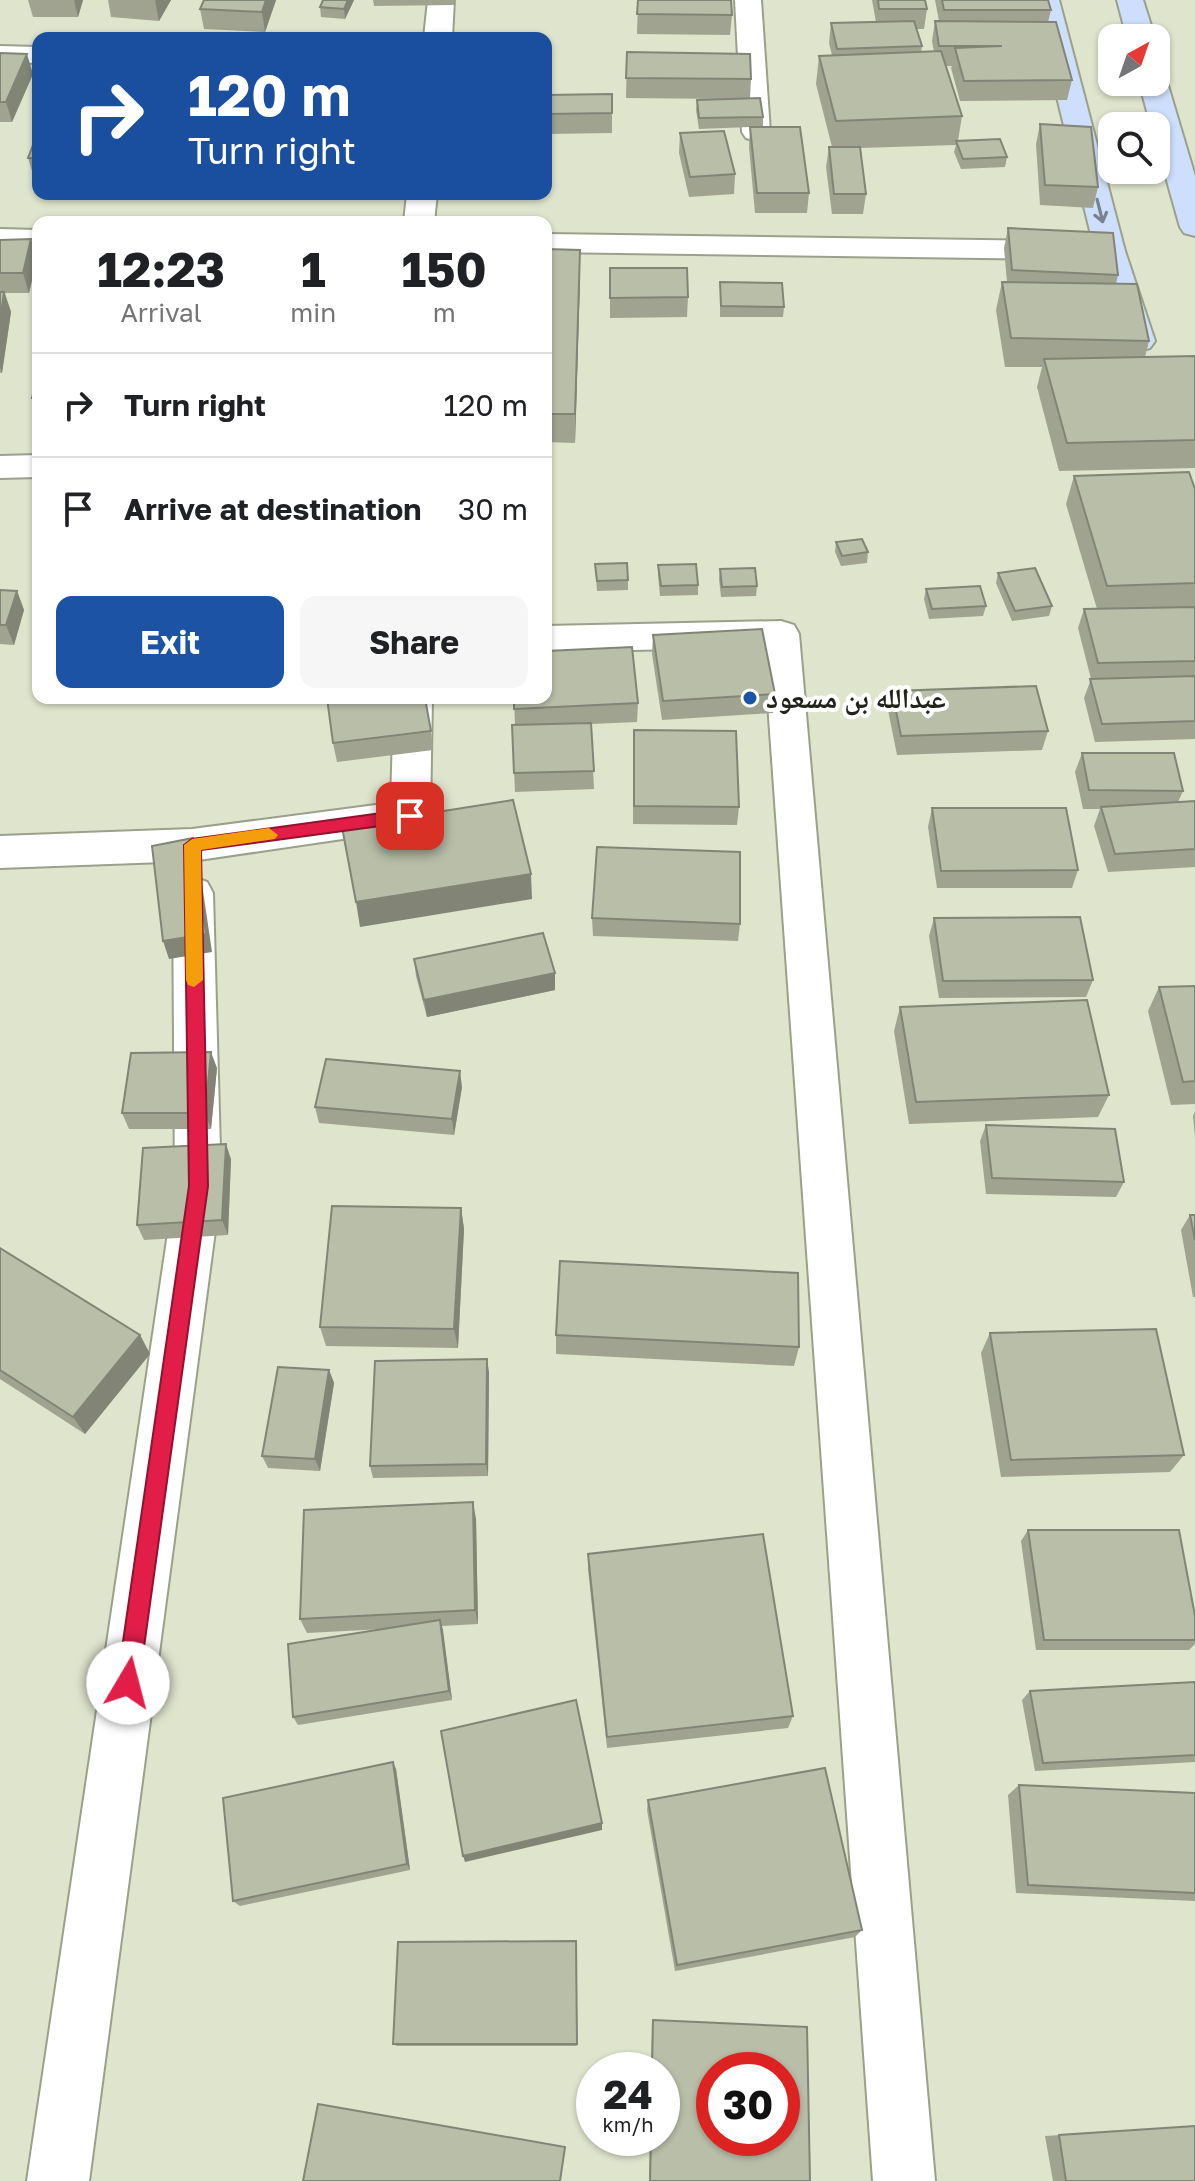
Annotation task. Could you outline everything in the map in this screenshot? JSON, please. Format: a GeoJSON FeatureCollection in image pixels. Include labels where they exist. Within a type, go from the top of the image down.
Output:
{"type":"FeatureCollection","features":[{"type":"Feature","properties":{"kind":"street"},"geometry":{"type":"LineString","coordinates":[[438,32],[441,0]]}},
{"type":"Feature","properties":{"kind":"street"},"geometry":{"type":"LineString","coordinates":[[748,0],[756,132]]}},
{"type":"Feature","properties":{"kind":"street"},"geometry":{"type":"LineString","coordinates":[[1046,0],[1110,251],[1148,369]]}},
{"type":"Feature","properties":{"kind":"street"},"geometry":{"type":"LineString","coordinates":[[1130,0],[1137,24]]}},
{"type":"Feature","properties":{"kind":"street"},"geometry":{"type":"LineString","coordinates":[[0,54],[32,55]]}},
{"type":"Feature","properties":{"kind":"street"},"geometry":{"type":"LineString","coordinates":[[1157,96],[1195,227]]}},
{"type":"Feature","properties":{"kind":"street"},"geometry":{"type":"LineString","coordinates":[[0,238],[32,239]]}},
{"type":"Feature","properties":{"kind":"street"},"geometry":{"type":"LineString","coordinates":[[552,243],[1110,251]]}},
{"type":"Feature","properties":{"kind":"street"},"geometry":{"type":"LineString","coordinates":[[0,467],[32,466]]}},
{"type":"Feature","properties":{"kind":"street"},"geometry":{"type":"LineString","coordinates":[[552,639],[781,634],[904,2181]]}},
{"type":"Feature","properties":{"kind":"street"},"geometry":{"type":"LineString","coordinates":[[0,852],[192,845],[410,816],[413,704]]}},
{"type":"Feature","properties":{"kind":"street"},"geometry":{"type":"LineString","coordinates":[[58,2181],[198,1186],[192,845]]}},
{"type":"Feature","properties":{"kind":"building"},"geometry":{"type":"Polygon","coordinates":[[[204,0],[266,0],[262,12],[200,9],[204,0]]]}},
{"type":"Feature","properties":{"kind":"building"},"geometry":{"type":"Polygon","coordinates":[[[323,0],[348,0],[344,9],[320,7],[323,0]]]}},
{"type":"Feature","properties":{"kind":"building"},"geometry":{"type":"Polygon","coordinates":[[[638,0],[731,0],[732,15],[637,14],[638,0]]]}},
{"type":"Feature","properties":{"kind":"building"},"geometry":{"type":"Polygon","coordinates":[[[878,0],[925,0],[927,9],[879,9],[878,0]]]}},
{"type":"Feature","properties":{"kind":"building"},"geometry":{"type":"Polygon","coordinates":[[[942,0],[1048,0],[1051,10],[944,10],[942,0]]]}},
{"type":"Feature","properties":{"kind":"building"},"geometry":{"type":"Polygon","coordinates":[[[914,21],[922,46],[837,49],[831,23],[914,21]]]}},
{"type":"Feature","properties":{"kind":"building"},"geometry":{"type":"Polygon","coordinates":[[[935,21],[1056,22],[1072,80],[964,81],[955,48],[1002,46],[939,46],[935,21]]]}},
{"type":"Feature","properties":{"kind":"building"},"geometry":{"type":"Polygon","coordinates":[[[941,51],[962,116],[836,121],[819,56],[941,51]]]}},
{"type":"Feature","properties":{"kind":"building"},"geometry":{"type":"Polygon","coordinates":[[[627,52],[750,54],[751,79],[626,78],[627,52]]]}},
{"type":"Feature","properties":{"kind":"building"},"geometry":{"type":"Polygon","coordinates":[[[0,53],[27,54],[6,102],[0,102],[0,53]]]}},
{"type":"Feature","properties":{"kind":"building"},"geometry":{"type":"Polygon","coordinates":[[[612,94],[612,113],[552,114],[552,95],[612,94]]]}},
{"type":"Feature","properties":{"kind":"building"},"geometry":{"type":"Polygon","coordinates":[[[760,98],[763,117],[699,118],[697,100],[760,98]]]}},
{"type":"Feature","properties":{"kind":"building"},"geometry":{"type":"Polygon","coordinates":[[[1040,124],[1091,127],[1098,187],[1045,185],[1040,124]]]}},
{"type":"Feature","properties":{"kind":"building"},"geometry":{"type":"Polygon","coordinates":[[[750,127],[800,127],[809,193],[757,193],[750,127]]]}},
{"type":"Feature","properties":{"kind":"building"},"geometry":{"type":"Polygon","coordinates":[[[724,131],[735,174],[690,177],[680,133],[724,131]]]}},
{"type":"Feature","properties":{"kind":"building"},"geometry":{"type":"Polygon","coordinates":[[[1000,139],[1007,157],[963,159],[956,141],[1000,139]]]}},
{"type":"Feature","properties":{"kind":"building"},"geometry":{"type":"Polygon","coordinates":[[[829,147],[860,147],[866,194],[834,194],[829,147]]]}},
{"type":"Feature","properties":{"kind":"building"},"geometry":{"type":"Polygon","coordinates":[[[1008,228],[1113,233],[1118,275],[1012,270],[1008,228]]]}},
{"type":"Feature","properties":{"kind":"building"},"geometry":{"type":"Polygon","coordinates":[[[31,239],[23,273],[0,273],[0,240],[31,239]]]}},
{"type":"Feature","properties":{"kind":"building"},"geometry":{"type":"Polygon","coordinates":[[[552,249],[580,250],[575,414],[552,414],[552,249]]]}},
{"type":"Feature","properties":{"kind":"building"},"geometry":{"type":"Polygon","coordinates":[[[610,268],[687,268],[688,297],[610,298],[610,268]]]}},
{"type":"Feature","properties":{"kind":"building"},"geometry":{"type":"Polygon","coordinates":[[[720,282],[782,283],[784,307],[721,306],[720,282]]]}},
{"type":"Feature","properties":{"kind":"building"},"geometry":{"type":"Polygon","coordinates":[[[1002,282],[1137,284],[1149,341],[1011,338],[1002,282]]]}},
{"type":"Feature","properties":{"kind":"building"},"geometry":{"type":"Polygon","coordinates":[[[0,292],[4,292],[0,322],[0,292]]]}},
{"type":"Feature","properties":{"kind":"building"},"geometry":{"type":"Polygon","coordinates":[[[1195,356],[1195,440],[1067,443],[1044,359],[1195,356]]]}},
{"type":"Feature","properties":{"kind":"building"},"geometry":{"type":"Polygon","coordinates":[[[1189,472],[1195,489],[1195,583],[1107,586],[1074,476],[1189,472]]]}},
{"type":"Feature","properties":{"kind":"building"},"geometry":{"type":"Polygon","coordinates":[[[862,539],[868,552],[842,556],[836,542],[862,539]]]}},
{"type":"Feature","properties":{"kind":"building"},"geometry":{"type":"Polygon","coordinates":[[[627,563],[628,580],[597,581],[595,564],[627,563]]]}},
{"type":"Feature","properties":{"kind":"building"},"geometry":{"type":"Polygon","coordinates":[[[696,564],[698,585],[661,586],[658,565],[696,564]]]}},
{"type":"Feature","properties":{"kind":"building"},"geometry":{"type":"Polygon","coordinates":[[[755,568],[757,586],[722,587],[720,569],[755,568]]]}},
{"type":"Feature","properties":{"kind":"building"},"geometry":{"type":"Polygon","coordinates":[[[1035,568],[1052,606],[1015,611],[998,573],[1035,568]]]}},
{"type":"Feature","properties":{"kind":"building"},"geometry":{"type":"Polygon","coordinates":[[[980,586],[986,606],[932,609],[926,589],[980,586]]]}},
{"type":"Feature","properties":{"kind":"building"},"geometry":{"type":"Polygon","coordinates":[[[0,590],[17,591],[6,625],[0,625],[0,590]]]}},
{"type":"Feature","properties":{"kind":"building"},"geometry":{"type":"Polygon","coordinates":[[[1195,607],[1195,661],[1098,663],[1084,609],[1195,607]]]}},
{"type":"Feature","properties":{"kind":"building"},"geometry":{"type":"Polygon","coordinates":[[[762,629],[775,694],[663,701],[653,635],[762,629]]]}},
{"type":"Feature","properties":{"kind":"building"},"geometry":{"type":"Polygon","coordinates":[[[632,647],[638,703],[514,709],[514,704],[552,704],[552,651],[632,647]]]}},
{"type":"Feature","properties":{"kind":"building"},"geometry":{"type":"Polygon","coordinates":[[[1195,676],[1195,721],[1102,724],[1090,679],[1195,676]]]}},
{"type":"Feature","properties":{"kind":"building"},"geometry":{"type":"Polygon","coordinates":[[[1036,686],[1048,731],[901,736],[892,691],[1036,686]]]}},
{"type":"Feature","properties":{"kind":"building"},"geometry":{"type":"Polygon","coordinates":[[[328,704],[426,704],[431,731],[333,743],[328,704]]]}},
{"type":"Feature","properties":{"kind":"building"},"geometry":{"type":"Polygon","coordinates":[[[591,723],[594,771],[514,773],[512,725],[591,723]]]}},
{"type":"Feature","properties":{"kind":"building"},"geometry":{"type":"Polygon","coordinates":[[[634,730],[736,731],[739,807],[634,806],[634,730]]]}},
{"type":"Feature","properties":{"kind":"building"},"geometry":{"type":"Polygon","coordinates":[[[1082,753],[1174,753],[1183,791],[1089,790],[1082,753]]]}},
{"type":"Feature","properties":{"kind":"building"},"geometry":{"type":"Polygon","coordinates":[[[513,800],[531,874],[356,902],[342,827],[513,800]]]}},
{"type":"Feature","properties":{"kind":"building"},"geometry":{"type":"Polygon","coordinates":[[[1195,801],[1195,849],[1115,854],[1101,807],[1195,801]]]}},
{"type":"Feature","properties":{"kind":"building"},"geometry":{"type":"Polygon","coordinates":[[[932,808],[1066,808],[1078,870],[941,871],[932,808]]]}},
{"type":"Feature","properties":{"kind":"building"},"geometry":{"type":"Polygon","coordinates":[[[193,838],[206,934],[163,941],[152,846],[193,838]]]}},
{"type":"Feature","properties":{"kind":"building"},"geometry":{"type":"Polygon","coordinates":[[[597,847],[740,852],[740,924],[592,918],[597,847]]]}},
{"type":"Feature","properties":{"kind":"building"},"geometry":{"type":"Polygon","coordinates":[[[1080,917],[1093,980],[943,981],[934,918],[1080,917]]]}},
{"type":"Feature","properties":{"kind":"building"},"geometry":{"type":"Polygon","coordinates":[[[543,933],[555,973],[424,1000],[414,959],[543,933]]]}},
{"type":"Feature","properties":{"kind":"building"},"geometry":{"type":"Polygon","coordinates":[[[1195,986],[1195,1081],[1183,1082],[1159,987],[1195,986]]]}},
{"type":"Feature","properties":{"kind":"building"},"geometry":{"type":"Polygon","coordinates":[[[1087,1000],[1109,1095],[916,1102],[900,1007],[1087,1000]]]}},
{"type":"Feature","properties":{"kind":"building"},"geometry":{"type":"Polygon","coordinates":[[[211,1052],[205,1113],[122,1113],[131,1053],[211,1052]]]}},
{"type":"Feature","properties":{"kind":"building"},"geometry":{"type":"Polygon","coordinates":[[[326,1059],[460,1071],[452,1119],[315,1107],[326,1059]]]}},
{"type":"Feature","properties":{"kind":"building"},"geometry":{"type":"Polygon","coordinates":[[[986,1125],[1115,1129],[1124,1182],[992,1178],[986,1125]]]}},
{"type":"Feature","properties":{"kind":"building"},"geometry":{"type":"Polygon","coordinates":[[[226,1144],[222,1220],[137,1225],[143,1148],[226,1144]]]}},
{"type":"Feature","properties":{"kind":"building"},"geometry":{"type":"Polygon","coordinates":[[[332,1206],[461,1208],[454,1329],[320,1327],[332,1206]]]}},
{"type":"Feature","properties":{"kind":"building"},"geometry":{"type":"Polygon","coordinates":[[[1190,1215],[1195,1215],[1195,1240],[1190,1215]]]}},
{"type":"Feature","properties":{"kind":"building"},"geometry":{"type":"Polygon","coordinates":[[[0,1248],[140,1335],[73,1417],[0,1370],[0,1248]]]}},
{"type":"Feature","properties":{"kind":"building"},"geometry":{"type":"Polygon","coordinates":[[[560,1261],[798,1273],[799,1347],[556,1335],[560,1261]]]}},
{"type":"Feature","properties":{"kind":"building"},"geometry":{"type":"Polygon","coordinates":[[[1156,1329],[1184,1455],[1011,1460],[990,1333],[1156,1329]]]}},
{"type":"Feature","properties":{"kind":"building"},"geometry":{"type":"Polygon","coordinates":[[[487,1359],[486,1464],[370,1466],[375,1361],[487,1359]]]}},
{"type":"Feature","properties":{"kind":"building"},"geometry":{"type":"Polygon","coordinates":[[[278,1367],[329,1370],[315,1459],[262,1456],[278,1367]]]}},
{"type":"Feature","properties":{"kind":"building"},"geometry":{"type":"Polygon","coordinates":[[[473,1502],[475,1610],[300,1619],[304,1510],[473,1502]]]}},
{"type":"Feature","properties":{"kind":"building"},"geometry":{"type":"Polygon","coordinates":[[[1028,1530],[1179,1530],[1195,1616],[1195,1640],[1044,1640],[1028,1530]]]}},
{"type":"Feature","properties":{"kind":"building"},"geometry":{"type":"Polygon","coordinates":[[[763,1534],[793,1716],[607,1737],[588,1554],[763,1534]]]}},
{"type":"Feature","properties":{"kind":"building"},"geometry":{"type":"Polygon","coordinates":[[[440,1620],[449,1691],[293,1717],[288,1644],[440,1620]]]}},
{"type":"Feature","properties":{"kind":"building"},"geometry":{"type":"Polygon","coordinates":[[[1195,1682],[1195,1755],[1043,1763],[1030,1691],[1195,1682]]]}},
{"type":"Feature","properties":{"kind":"building"},"geometry":{"type":"Polygon","coordinates":[[[576,1700],[602,1823],[463,1856],[441,1731],[576,1700]]]}},
{"type":"Feature","properties":{"kind":"building"},"geometry":{"type":"Polygon","coordinates":[[[393,1762],[407,1864],[233,1901],[223,1798],[393,1762]]]}},
{"type":"Feature","properties":{"kind":"building"},"geometry":{"type":"Polygon","coordinates":[[[825,1768],[862,1930],[677,1965],[648,1800],[825,1768]]]}},
{"type":"Feature","properties":{"kind":"building"},"geometry":{"type":"Polygon","coordinates":[[[1019,1785],[1195,1793],[1195,1893],[1028,1885],[1019,1785]]]}},
{"type":"Feature","properties":{"kind":"building"},"geometry":{"type":"Polygon","coordinates":[[[576,1941],[577,2044],[393,2044],[398,1942],[576,1941]]]}},
{"type":"Feature","properties":{"kind":"building"},"geometry":{"type":"Polygon","coordinates":[[[653,2020],[807,2027],[810,2181],[650,2181],[651,2156],[680,2156],[680,2052],[652,2052],[653,2020]]]}},
{"type":"Feature","properties":{"kind":"building"},"geometry":{"type":"Polygon","coordinates":[[[318,2104],[565,2147],[560,2181],[303,2181],[318,2104]]]}},
{"type":"Feature","properties":{"kind":"building"},"geometry":{"type":"Polygon","coordinates":[[[1195,2126],[1195,2181],[1066,2181],[1059,2135],[1195,2126]]]}},
{"type":"Feature","properties":{"kind":"slow traffic"},"geometry":{"type":"LineString","coordinates":[[194,980],[192,845],[269,835]]}},
{"type":"Feature","properties":{"kind":"place","name":"عبدالله بن مسعود"},"geometry":{"type":"Point","coordinates":[750,698]}},
{"type":"Feature","properties":{"kind":"route"},"geometry":{"type":"LineString","coordinates":[[128,1683],[198,1186],[192,845],[410,816]]}}]}
